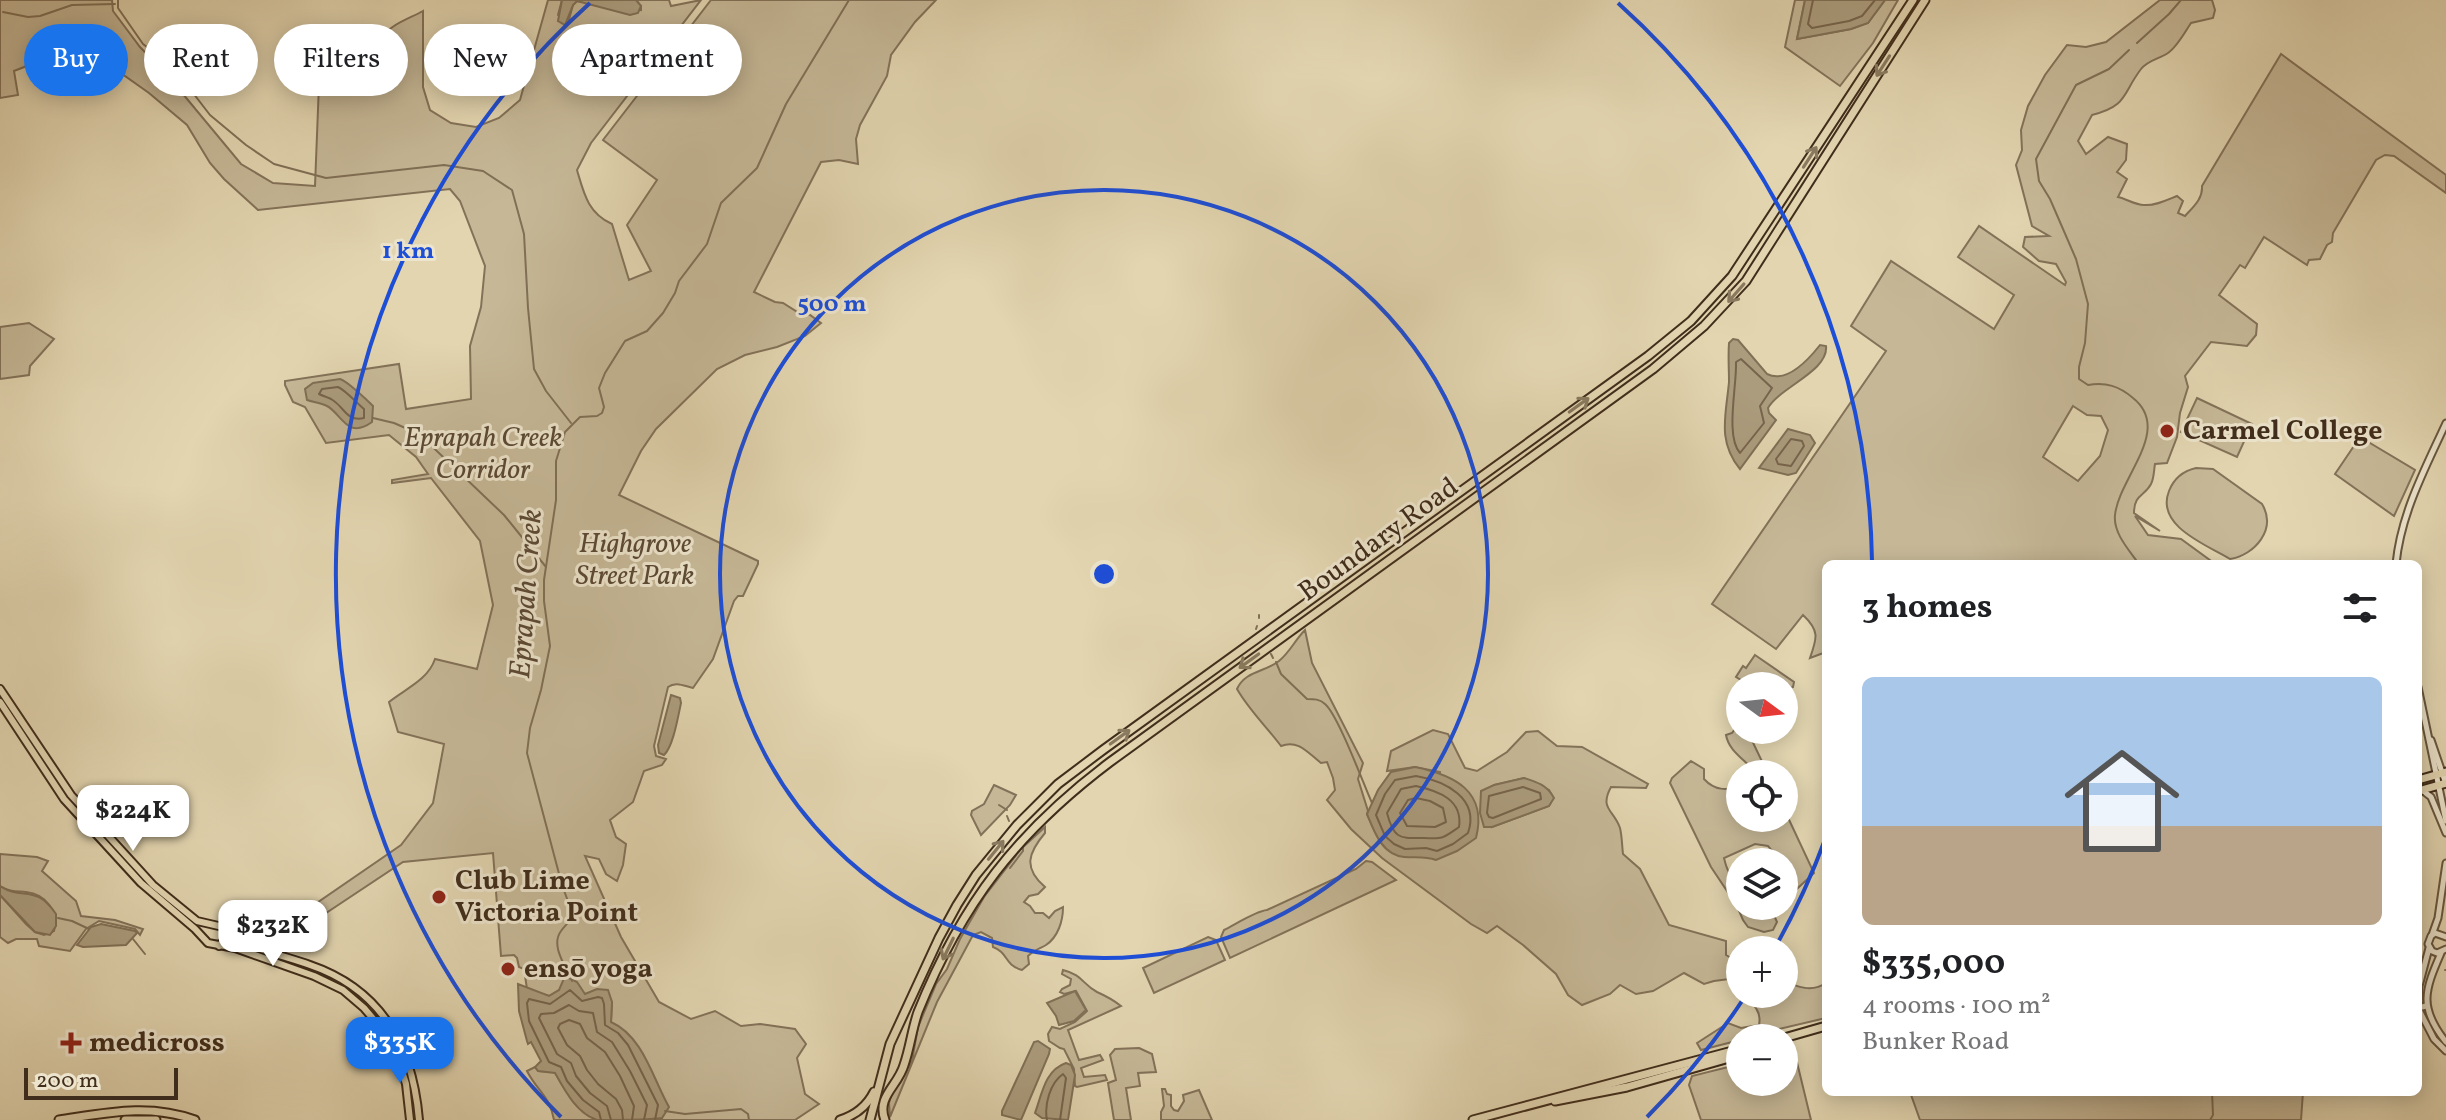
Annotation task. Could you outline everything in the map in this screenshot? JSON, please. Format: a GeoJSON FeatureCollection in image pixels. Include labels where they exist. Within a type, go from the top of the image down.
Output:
{"type":"FeatureCollection","features":[{"type":"Feature","properties":{"kind":"highway","name":"Boundary Road"},"geometry":{"type":"LineString","coordinates":[[870,1120],[888,1051],[946,923],[976,875],[1017,825],[1058,784],[1103,750],[1648,356],[1691,321],[1732,276],[1913,0]]}},
{"type":"Feature","properties":{"kind":"highway","name":"Boundary Road"},"geometry":{"type":"LineString","coordinates":[[885,1120],[882,1113],[887,1092],[903,1071],[918,1012],[951,941],[988,882],[1027,833],[1074,789],[1110,762],[1653,369],[1704,326],[1746,281],[1925,0]]}},
{"type":"Feature","properties":{"kind":"highway"},"geometry":{"type":"LineString","coordinates":[[2422,790],[2444,784]]}},
{"type":"Feature","properties":{"kind":"highway"},"geometry":{"type":"LineString","coordinates":[[1798,1034],[1822,1027]]}},
{"type":"Feature","properties":{"kind":"highway"},"geometry":{"type":"LineString","coordinates":[[1473,1120],[1726,1053]]}},
{"type":"Feature","properties":{"kind":"highway"},"geometry":{"type":"LineString","coordinates":[[1529,1105],[1627,1087],[1726,1059]]}},
{"type":"Feature","properties":{"kind":"highway"},"geometry":{"type":"LineString","coordinates":[[840,1120],[865,1106],[881,1075]]}},
{"type":"Feature","properties":{"kind":"highway"},"geometry":{"type":"LineString","coordinates":[[59,1120],[148,1109],[195,1120]]}},
{"type":"Feature","properties":{"kind":"highway"},"geometry":{"type":"LineString","coordinates":[[125,1120],[156,1120]]}},
{"type":"Feature","properties":{"kind":"main road"},"geometry":{"type":"LineString","coordinates":[[0,689],[68,797],[153,885],[197,921],[218,924],[242,942],[330,973],[352,986],[374,1005],[397,1035],[407,1055],[415,1081],[419,1120]]}},
{"type":"Feature","properties":{"kind":"main road"},"geometry":{"type":"LineString","coordinates":[[0,702],[68,797],[141,883],[210,945],[235,948],[328,982],[361,1005],[381,1028],[402,1068],[410,1120]]}},
{"type":"Feature","properties":{"kind":"main road"},"geometry":{"type":"LineString","coordinates":[[205,938],[205,931],[210,925]]}},
{"type":"Feature","properties":{"kind":"main road"},"geometry":{"type":"LineString","coordinates":[[219,946],[226,938],[225,931]]}},
{"type":"Feature","properties":{"kind":"main road"},"geometry":{"type":"LineString","coordinates":[[371,1049],[381,1028]]}},
{"type":"Feature","properties":{"kind":"main road"},"geometry":{"type":"LineString","coordinates":[[383,1051],[402,1068]]}},
{"type":"Feature","properties":{"kind":"street"},"geometry":{"type":"LineString","coordinates":[[2397,560],[2408,508],[2446,423]]}},
{"type":"Feature","properties":{"kind":"street"},"geometry":{"type":"LineString","coordinates":[[2422,705],[2444,784],[2446,821]]}},
{"type":"Feature","properties":{"kind":"street"},"geometry":{"type":"LineString","coordinates":[[2422,792],[2431,797],[2446,833]]}},
{"type":"Feature","properties":{"kind":"street"},"geometry":{"type":"LineString","coordinates":[[2422,975],[2429,939],[2438,918],[2446,863]]}},
{"type":"Feature","properties":{"kind":"street"},"geometry":{"type":"LineString","coordinates":[[2432,935],[2446,935]]}},
{"type":"Feature","properties":{"kind":"street"},"geometry":{"type":"LineString","coordinates":[[2429,948],[2437,953],[2444,951]]}},
{"type":"Feature","properties":{"kind":"street"},"geometry":{"type":"LineString","coordinates":[[2444,951],[2431,974],[2426,1006],[2431,1020],[2446,1042]]}},
{"type":"Feature","properties":{"kind":"street"},"geometry":{"type":"LineString","coordinates":[[2422,1007],[2426,1006]]}},
{"type":"Feature","properties":{"kind":"street"},"geometry":{"type":"LineString","coordinates":[[2422,1016],[2434,1039],[2446,1051]]}},
{"type":"Feature","properties":{"kind":"green space"},"geometry":{"type":"Polygon","coordinates":[[[0,0],[112,0],[113,11],[123,24],[24,24],[24,67],[14,71],[18,95],[0,98],[0,0]]]}},
{"type":"Feature","properties":{"kind":"green space"},"geometry":{"type":"Polygon","coordinates":[[[548,0],[562,0],[558,15],[568,23],[577,1],[641,10],[636,0],[669,0],[671,6],[701,0],[683,24],[552,24],[552,96],[627,96],[591,143],[577,170],[592,208],[612,224],[629,280],[651,271],[627,225],[657,180],[603,140],[637,96],[742,96],[742,24],[692,24],[711,0],[936,0],[891,55],[887,76],[860,125],[856,139],[858,164],[839,160],[821,162],[754,292],[810,315],[821,323],[805,336],[745,355],[717,369],[656,429],[619,495],[758,561],[758,564],[743,596],[738,596],[734,601],[713,659],[693,688],[677,684],[668,687],[654,746],[656,756],[666,759],[662,765],[644,771],[633,802],[610,820],[616,837],[626,844],[617,881],[606,874],[599,859],[585,856],[621,937],[659,1002],[691,1019],[715,1011],[741,1026],[760,1024],[795,1029],[806,1044],[797,1058],[805,1094],[819,1104],[795,1120],[649,1120],[662,1118],[660,1091],[647,1063],[611,1022],[612,1002],[559,990],[549,996],[527,989],[524,969],[519,967],[517,958],[514,955],[501,956],[493,853],[403,862],[278,945],[263,940],[401,845],[433,803],[444,744],[398,732],[389,702],[422,678],[435,659],[477,669],[493,605],[480,541],[431,478],[392,483],[392,480],[428,474],[416,457],[389,435],[326,443],[305,407],[293,402],[285,381],[399,364],[406,409],[471,399],[470,346],[481,307],[485,266],[460,201],[450,189],[258,210],[210,163],[187,125],[153,96],[185,96],[241,164],[273,183],[315,186],[319,96],[408,96],[408,24],[397,24],[423,11],[423,87],[430,110],[451,123],[476,127],[499,118],[521,96],[536,96],[536,43],[548,0]]]}},
{"type":"Feature","properties":{"kind":"green space"},"geometry":{"type":"Polygon","coordinates":[[[1795,0],[1805,0],[1797,39],[1868,23],[1885,0],[1898,0],[1873,43],[1840,86],[1785,47],[1795,0]]]}},
{"type":"Feature","properties":{"kind":"green space"},"geometry":{"type":"Polygon","coordinates":[[[2160,0],[2212,0],[2215,10],[2213,18],[2191,23],[2171,50],[2144,66],[2118,103],[2092,115],[2078,141],[2086,154],[2108,137],[2127,144],[2126,160],[2117,172],[2127,179],[2118,197],[2148,205],[2177,196],[2183,201],[2178,213],[2185,216],[2199,199],[2202,186],[2281,54],[2446,175],[2446,193],[2394,156],[2385,155],[2376,160],[2320,259],[2309,260],[2307,265],[2264,237],[2245,268],[2240,265],[2219,295],[2257,324],[2256,335],[2247,346],[2211,342],[2185,376],[2188,387],[2177,437],[2167,463],[2155,464],[2152,482],[2134,507],[2134,513],[2160,531],[2135,516],[2148,535],[2181,539],[2210,560],[1822,560],[1822,654],[1810,658],[1816,635],[1803,615],[1776,649],[1712,604],[1886,351],[1851,326],[1891,261],[1994,329],[2014,295],[1958,257],[1979,226],[2065,285],[2056,264],[2039,261],[2023,247],[2025,237],[2049,236],[2032,226],[2016,165],[2022,150],[2021,130],[2028,106],[2045,75],[2067,45],[2086,47],[2106,42],[2160,0]],[[2073,406],[2043,457],[2078,481],[2100,456],[2108,430],[2101,416],[2087,415],[2073,406]]]}},
{"type":"Feature","properties":{"kind":"green space"},"geometry":{"type":"Polygon","coordinates":[[[128,31],[144,51],[144,89],[128,78],[128,31]]]}},
{"type":"Feature","properties":{"kind":"green space"},"geometry":{"type":"Polygon","coordinates":[[[29,323],[54,339],[30,366],[29,375],[0,379],[0,327],[29,323]]]}},
{"type":"Feature","properties":{"kind":"green space"},"geometry":{"type":"Polygon","coordinates":[[[2197,398],[2252,424],[2237,457],[2181,432],[2197,398]]]}},
{"type":"Feature","properties":{"kind":"green space"},"geometry":{"type":"Polygon","coordinates":[[[2360,437],[2415,470],[2394,516],[2335,474],[2360,437]]]}},
{"type":"Feature","properties":{"kind":"green space"},"geometry":{"type":"Polygon","coordinates":[[[2196,468],[2213,469],[2262,504],[2266,513],[2265,531],[2255,546],[2239,557],[2230,559],[2197,541],[2169,514],[2167,503],[2171,486],[2180,476],[2196,468]]]}},
{"type":"Feature","properties":{"kind":"green space"},"geometry":{"type":"Polygon","coordinates":[[[1305,630],[1312,663],[1363,763],[1358,779],[1367,814],[1382,844],[1393,853],[1426,856],[1440,772],[1415,767],[1387,771],[1391,751],[1433,730],[1448,734],[1465,768],[1477,771],[1507,752],[1526,732],[1538,731],[1557,746],[1582,747],[1648,784],[1646,788],[1611,787],[1608,794],[1607,805],[1620,828],[1623,854],[1640,869],[1669,925],[1726,941],[1726,979],[1704,984],[1684,973],[1653,991],[1636,994],[1620,985],[1610,994],[1582,1005],[1568,995],[1556,974],[1497,926],[1487,933],[1471,924],[1382,858],[1351,829],[1327,800],[1335,790],[1327,762],[1321,763],[1293,744],[1281,746],[1252,711],[1237,689],[1250,675],[1279,661],[1305,630]],[[1524,778],[1494,785],[1492,827],[1549,806],[1553,798],[1549,790],[1524,778]]]}},
{"type":"Feature","properties":{"kind":"green space"},"geometry":{"type":"Polygon","coordinates":[[[1755,655],[1780,672],[1739,672],[1743,666],[1746,668],[1755,655]]]}},
{"type":"Feature","properties":{"kind":"green space"},"geometry":{"type":"Polygon","coordinates":[[[1754,744],[1761,760],[1742,760],[1731,746],[1754,744]]]}},
{"type":"Feature","properties":{"kind":"green space"},"geometry":{"type":"Polygon","coordinates":[[[1691,761],[1704,769],[1704,779],[1712,786],[1726,789],[1726,832],[1795,832],[1814,873],[1798,888],[1798,848],[1770,848],[1755,844],[1746,848],[1726,848],[1726,890],[1711,867],[1670,783],[1691,761]]]}},
{"type":"Feature","properties":{"kind":"green space"},"geometry":{"type":"Polygon","coordinates":[[[994,785],[1016,795],[981,835],[972,811],[984,804],[994,785]]]}},
{"type":"Feature","properties":{"kind":"green space"},"geometry":{"type":"Polygon","coordinates":[[[1045,827],[1045,833],[1030,860],[1033,873],[1045,887],[1024,902],[1035,913],[1043,913],[1049,918],[1063,907],[1057,933],[1050,942],[1028,956],[1029,964],[1022,970],[993,947],[992,938],[981,932],[973,935],[937,1002],[890,1117],[892,1093],[912,1061],[918,1027],[960,939],[984,897],[1021,849],[1045,827]]]}},
{"type":"Feature","properties":{"kind":"green space"},"geometry":{"type":"Polygon","coordinates":[[[0,854],[48,861],[42,871],[76,901],[81,916],[115,920],[143,929],[140,935],[135,929],[99,921],[86,929],[70,951],[39,946],[37,939],[16,939],[8,943],[0,937],[0,895],[35,932],[44,935],[54,931],[55,917],[40,896],[0,886],[0,854]]]}},
{"type":"Feature","properties":{"kind":"green space"},"geometry":{"type":"Polygon","coordinates":[[[1366,861],[1396,880],[1230,958],[1221,937],[1224,930],[1356,869],[1366,861]]]}},
{"type":"Feature","properties":{"kind":"green space"},"geometry":{"type":"Polygon","coordinates":[[[1743,920],[1777,922],[1773,930],[1764,932],[1748,927],[1743,920]]]}},
{"type":"Feature","properties":{"kind":"green space"},"geometry":{"type":"Polygon","coordinates":[[[1208,937],[1216,940],[1225,960],[1154,993],[1143,968],[1208,937]]]}},
{"type":"Feature","properties":{"kind":"green space"},"geometry":{"type":"Polygon","coordinates":[[[1063,970],[1075,974],[1092,989],[1121,1006],[1068,1030],[1079,1060],[1100,1055],[1103,1060],[1081,1068],[1084,1077],[1105,1075],[1107,1080],[1075,1086],[1074,1069],[1064,1049],[1049,1041],[1048,1034],[1052,1027],[1060,1029],[1075,1022],[1087,1011],[1076,991],[1060,992],[1070,985],[1071,979],[1062,974],[1063,970]]]}},
{"type":"Feature","properties":{"kind":"green space"},"geometry":{"type":"Polygon","coordinates":[[[1822,985],[1822,1019],[1798,1025],[1759,1024],[1756,1008],[1798,1008],[1798,986],[1822,985]]]}},
{"type":"Feature","properties":{"kind":"green space"},"geometry":{"type":"Polygon","coordinates":[[[1726,1024],[1726,1044],[1701,1050],[1697,1043],[1726,1024]]]}},
{"type":"Feature","properties":{"kind":"green space"},"geometry":{"type":"Polygon","coordinates":[[[1139,1048],[1152,1054],[1156,1072],[1138,1073],[1140,1086],[1126,1088],[1131,1120],[1114,1120],[1108,1083],[1116,1080],[1110,1055],[1115,1049],[1139,1048]]]}},
{"type":"Feature","properties":{"kind":"green space"},"geometry":{"type":"Polygon","coordinates":[[[1798,1066],[1811,1120],[1701,1120],[1689,1085],[1692,1076],[1726,1068],[1726,1096],[1798,1096],[1798,1066]]]}},
{"type":"Feature","properties":{"kind":"green space"},"geometry":{"type":"Polygon","coordinates":[[[535,1067],[539,1071],[555,1072],[573,1099],[597,1120],[554,1120],[546,1099],[527,1071],[535,1067]]]}},
{"type":"Feature","properties":{"kind":"green space"},"geometry":{"type":"Polygon","coordinates":[[[1162,1089],[1171,1095],[1171,1106],[1178,1111],[1184,1101],[1183,1095],[1199,1090],[1212,1120],[1161,1120],[1164,1106],[1162,1089]]]}},
{"type":"Feature","properties":{"kind":"green space"},"geometry":{"type":"Polygon","coordinates":[[[1911,1096],[2303,1096],[2301,1120],[1920,1120],[1911,1096]]]}},
{"type":"Feature","properties":{"kind":"water"},"geometry":{"type":"Polygon","coordinates":[[[562,0],[636,0],[641,6],[638,13],[630,15],[577,1],[565,24],[558,21],[562,0]]]}},
{"type":"Feature","properties":{"kind":"water"},"geometry":{"type":"Polygon","coordinates":[[[1805,0],[1885,0],[1868,23],[1797,39],[1805,0]]]}},
{"type":"Feature","properties":{"kind":"water"},"geometry":{"type":"Polygon","coordinates":[[[1733,339],[1738,340],[1767,374],[1775,376],[1790,373],[1820,345],[1826,346],[1820,363],[1768,408],[1776,420],[1740,469],[1728,448],[1725,427],[1729,343],[1733,339]]]}},
{"type":"Feature","properties":{"kind":"water"},"geometry":{"type":"Polygon","coordinates":[[[340,379],[373,406],[372,422],[364,427],[351,427],[327,406],[307,400],[305,389],[313,383],[340,379]]]}},
{"type":"Feature","properties":{"kind":"water"},"geometry":{"type":"Polygon","coordinates":[[[1788,429],[1810,435],[1815,443],[1796,473],[1788,475],[1759,468],[1788,429]]]}},
{"type":"Feature","properties":{"kind":"water"},"geometry":{"type":"Polygon","coordinates":[[[671,695],[680,698],[681,703],[673,739],[664,755],[659,753],[658,745],[671,695]]]}},
{"type":"Feature","properties":{"kind":"water"},"geometry":{"type":"Polygon","coordinates":[[[1415,767],[1455,781],[1465,788],[1477,808],[1476,838],[1436,860],[1404,857],[1390,852],[1380,841],[1367,814],[1391,772],[1415,767]]]}},
{"type":"Feature","properties":{"kind":"water"},"geometry":{"type":"Polygon","coordinates":[[[1524,778],[1548,790],[1554,798],[1549,806],[1492,827],[1484,827],[1480,813],[1481,791],[1524,778]]]}},
{"type":"Feature","properties":{"kind":"water"},"geometry":{"type":"Polygon","coordinates":[[[0,886],[35,895],[49,905],[56,914],[56,926],[50,935],[35,932],[0,895],[0,886]]]}},
{"type":"Feature","properties":{"kind":"water"},"geometry":{"type":"Polygon","coordinates":[[[101,924],[137,933],[126,945],[77,945],[91,927],[101,924]]]}},
{"type":"Feature","properties":{"kind":"water"},"geometry":{"type":"Polygon","coordinates":[[[565,976],[577,982],[585,994],[597,989],[608,990],[612,1002],[611,1022],[631,1037],[639,1048],[669,1107],[662,1118],[597,1120],[577,1106],[555,1073],[538,1071],[535,1067],[541,1061],[531,1042],[528,1044],[527,1041],[519,1011],[518,984],[549,996],[559,990],[565,976]]]}},
{"type":"Feature","properties":{"kind":"water"},"geometry":{"type":"Polygon","coordinates":[[[1075,991],[1086,1010],[1074,1021],[1059,1025],[1047,1003],[1075,991]]]}},
{"type":"Feature","properties":{"kind":"water"},"geometry":{"type":"Polygon","coordinates":[[[1038,1041],[1050,1049],[1049,1054],[1021,1120],[1002,1115],[1034,1042],[1038,1041]]]}},
{"type":"Feature","properties":{"kind":"water"},"geometry":{"type":"Polygon","coordinates":[[[1066,1063],[1071,1065],[1075,1075],[1068,1120],[1042,1118],[1035,1113],[1045,1084],[1053,1071],[1066,1063]]]}},
{"type":"Feature","properties":{"kind":"waterway"},"geometry":{"type":"LineString","coordinates":[[118,0],[118,8],[143,44],[173,67],[210,115],[274,164],[326,178],[444,165],[483,171],[512,190],[524,234],[534,369],[546,391],[571,423]]}},
{"type":"Feature","properties":{"kind":"waterway","name":"Eprapah Creek"},"geometry":{"type":"LineString","coordinates":[[572,981],[557,943],[561,931],[573,915],[527,753],[550,646],[544,580],[556,500],[556,461],[565,432],[580,417],[602,413],[604,407],[599,388],[605,373],[625,341],[647,331],[663,313],[679,281],[707,244],[721,203],[757,168],[786,104],[849,0]]}},
{"type":"Feature","properties":{"kind":"waterway"},"geometry":{"type":"LineString","coordinates":[[2137,43],[2181,0]]}},
{"type":"Feature","properties":{"kind":"waterway"},"geometry":{"type":"LineString","coordinates":[[3,12],[28,17],[72,5],[115,4]]}},
{"type":"Feature","properties":{"kind":"waterway"},"geometry":{"type":"LineString","coordinates":[[2129,50],[2109,69],[2076,85],[2036,159],[2039,181],[2076,259],[2088,304],[2079,379],[2088,385],[2106,385],[2128,394],[2144,411],[2148,424],[2146,439],[2115,515],[2119,535],[2136,560]]}},
{"type":"Feature","properties":{"kind":"waterway"},"geometry":{"type":"LineString","coordinates":[[373,418],[419,434],[504,515],[546,567]]}},
{"type":"Feature","properties":{"kind":"waterway"},"geometry":{"type":"LineString","coordinates":[[1271,654],[1273,658]]}},
{"type":"Feature","properties":{"kind":"waterway"},"geometry":{"type":"LineString","coordinates":[[1276,662],[1281,674],[1307,699],[1321,701],[1330,711],[1372,803]]}},
{"type":"Feature","properties":{"kind":"waterway"},"geometry":{"type":"LineString","coordinates":[[999,805],[1007,810]]}},
{"type":"Feature","properties":{"kind":"waterway"},"geometry":{"type":"LineString","coordinates":[[1007,816],[1009,821]]}},
{"type":"Feature","properties":{"kind":"waterway"},"geometry":{"type":"LineString","coordinates":[[1010,868],[1023,851],[1023,846]]}},
{"type":"Feature","properties":{"kind":"waterway"},"geometry":{"type":"LineString","coordinates":[[58,918],[89,929]]}},
{"type":"Feature","properties":{"kind":"waterway"},"geometry":{"type":"LineString","coordinates":[[133,939],[145,954]]}},
{"type":"Feature","properties":{"kind":"waterway"},"geometry":{"type":"LineString","coordinates":[[2210,1120],[2213,1115],[2212,1096]]}},
{"type":"Feature","properties":{"kind":"waterway","name":"Eprapah Creek"},"geometry":{"type":"LineString","coordinates":[[665,1111],[685,1114],[741,1109],[748,1114],[749,1120]]}},
{"type":"Feature","properties":{"kind":"place","name":"Carmel College"},"geometry":{"type":"Point","coordinates":[2167,431]}},
{"type":"Feature","properties":{"kind":"place","name":"Club Lime Victoria Point"},"geometry":{"type":"Point","coordinates":[439,897]}},
{"type":"Feature","properties":{"kind":"place","name":"ensō yoga"},"geometry":{"type":"Point","coordinates":[508,969]}},
{"type":"Feature","properties":{"kind":"place","name":"medicross"},"geometry":{"type":"Point","coordinates":[71,1043]}},
{"type":"Feature","properties":{"kind":"park label","name":"Eprapah Creek Corridor"},"geometry":{"type":"Point","coordinates":[483,454]}},
{"type":"Feature","properties":{"kind":"park label","name":"Highgrove Street Park"},"geometry":{"type":"Point","coordinates":[635,560]}}]}
